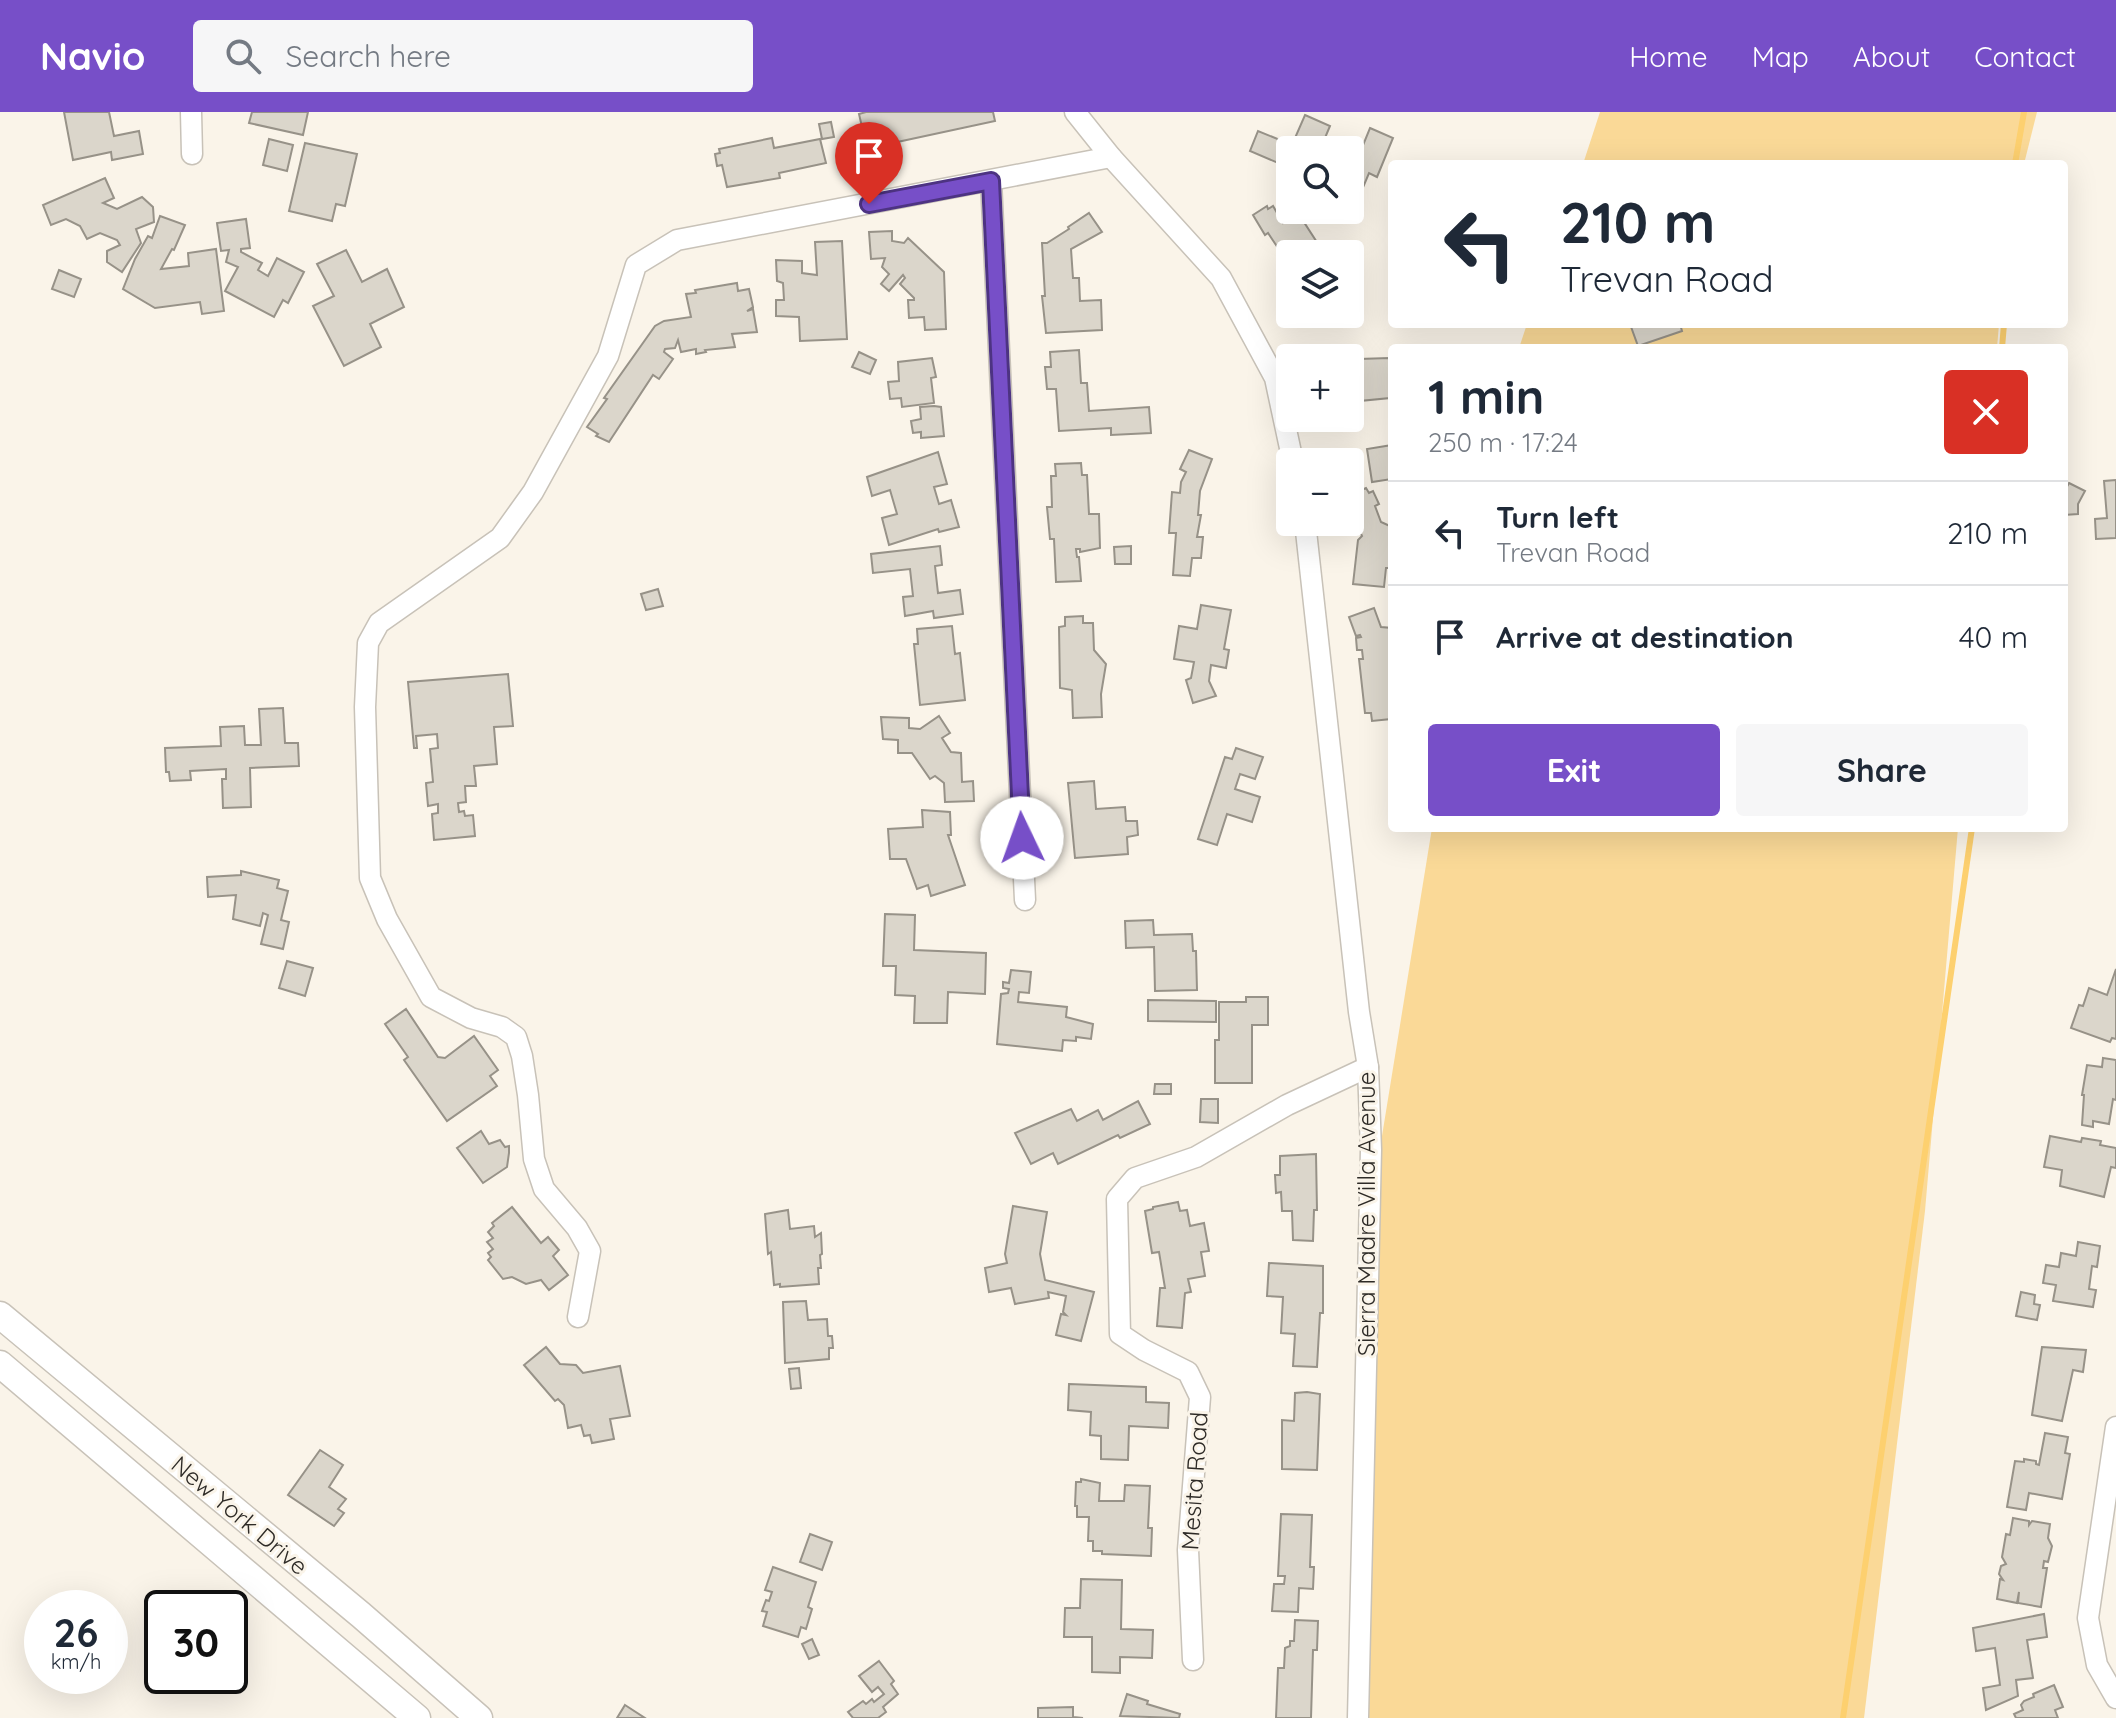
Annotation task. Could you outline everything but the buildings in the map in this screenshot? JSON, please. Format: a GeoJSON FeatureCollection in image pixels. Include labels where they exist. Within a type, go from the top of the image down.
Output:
{"type":"FeatureCollection","features":[{"type":"Feature","properties":{"kind":"main road","name":"New York Drive"},"geometry":{"type":"LineString","coordinates":[[0,1315],[361,1615],[479,1718]]}},
{"type":"Feature","properties":{"kind":"main road","name":"New York Drive"},"geometry":{"type":"LineString","coordinates":[[0,1364],[417,1718]]}},
{"type":"Feature","properties":{"kind":"street"},"geometry":{"type":"LineString","coordinates":[[191,112],[192,154]]}},
{"type":"Feature","properties":{"kind":"street"},"geometry":{"type":"LineString","coordinates":[[1075,112],[1111,157],[1221,278],[1275,378],[1290,448]]}},
{"type":"Feature","properties":{"kind":"street"},"geometry":{"type":"LineString","coordinates":[[578,1317],[590,1251],[577,1228],[544,1189],[534,1159],[526,1082],[516,1037],[502,1027],[471,1018],[431,997],[387,919],[370,878],[365,707],[368,643],[379,623],[500,538],[533,492],[608,356],[636,265],[677,240],[1111,157]]}},
{"type":"Feature","properties":{"kind":"street"},"geometry":{"type":"LineString","coordinates":[[991,181],[1025,900]]}},
{"type":"Feature","properties":{"kind":"street","name":"Sierra Madre Villa Avenue"},"geometry":{"type":"LineString","coordinates":[[1307,536],[1368,1067],[1371,1166],[1358,1718]]}},
{"type":"Feature","properties":{"kind":"street","name":"Mesita Road"},"geometry":{"type":"LineString","coordinates":[[1193,1660],[1188,1550],[1200,1397],[1188,1372],[1120,1334],[1117,1199],[1135,1178],[1196,1157],[1287,1105],[1368,1067]]}},
{"type":"Feature","properties":{"kind":"street"},"geometry":{"type":"LineString","coordinates":[[2116,1427],[2088,1618],[2097,1665],[2116,1698]]}},
{"type":"Feature","properties":{"kind":"shaded area"},"geometry":{"type":"Polygon","coordinates":[[[1600,112],[2037,112],[2025,160],[1584,160],[1600,112]]]}},
{"type":"Feature","properties":{"kind":"shaded area"},"geometry":{"type":"Polygon","coordinates":[[[1526,328],[1999,328],[1997,344],[1520,344],[1526,328]]]}},
{"type":"Feature","properties":{"kind":"shaded area"},"geometry":{"type":"Polygon","coordinates":[[[1431,832],[1958,832],[1925,1211],[1864,1718],[1360,1718],[1382,1136],[1431,832]]]}},
{"type":"Feature","properties":{"kind":"waterway"},"geometry":{"type":"LineString","coordinates":[[2016,160],[2024,112]]}},
{"type":"Feature","properties":{"kind":"waterway"},"geometry":{"type":"LineString","coordinates":[[2002,344],[2004,328]]}},
{"type":"Feature","properties":{"kind":"waterway"},"geometry":{"type":"LineString","coordinates":[[1843,1718],[1971,832]]}},
{"type":"Feature","properties":{"kind":"route"},"geometry":{"type":"LineString","coordinates":[[869,204],[991,181],[1022,838]]}}]}
